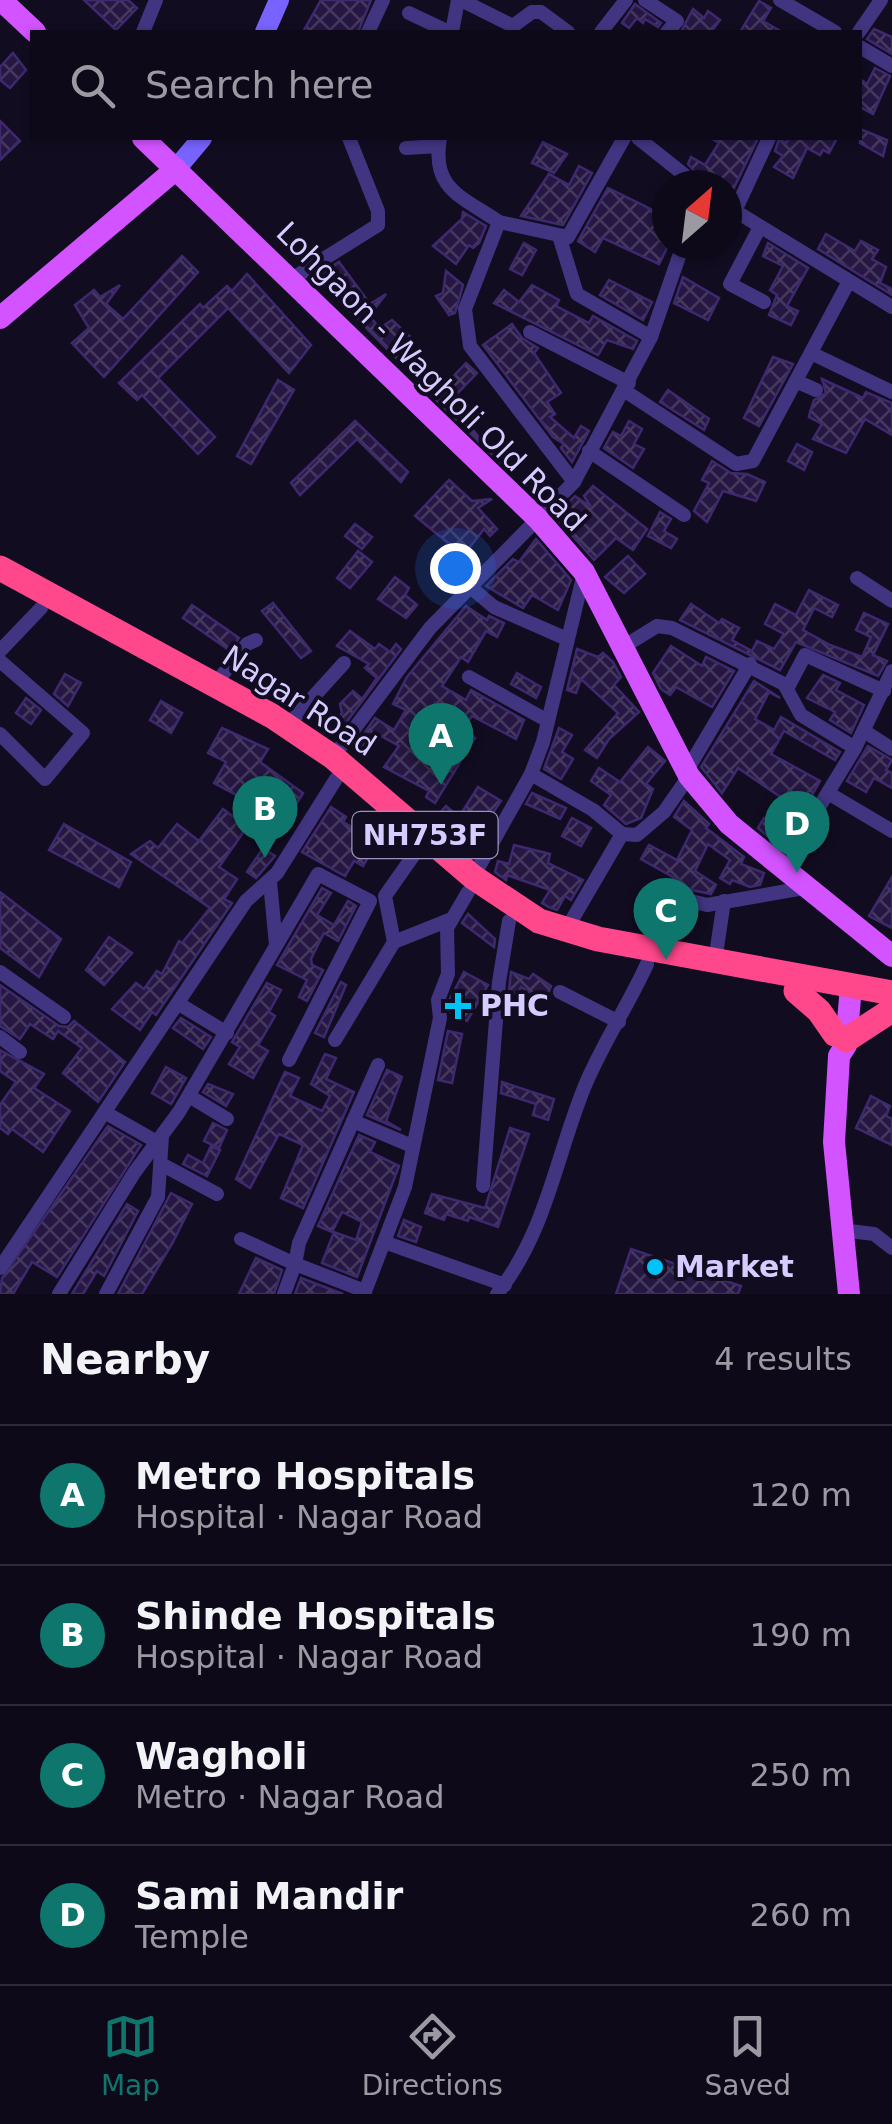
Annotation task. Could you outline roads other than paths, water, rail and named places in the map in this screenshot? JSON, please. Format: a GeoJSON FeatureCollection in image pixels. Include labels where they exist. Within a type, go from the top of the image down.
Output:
{"type":"FeatureCollection","features":[{"type":"Feature","properties":{"kind":"highway","name":"Nagar Road"},"geometry":{"type":"LineString","coordinates":[[0,568],[286,726],[471,884],[508,921],[566,948],[647,964],[796,991],[892,994]]}},
{"type":"Feature","properties":{"kind":"highway","name":"Nagar Road"},"geometry":{"type":"LineString","coordinates":[[0,588],[334,768],[418,849],[507,903],[566,930],[843,992],[892,1009]]}},
{"type":"Feature","properties":{"kind":"highway"},"geometry":{"type":"LineString","coordinates":[[796,991],[819,1011],[840,1043],[892,1009]]}},
{"type":"Feature","properties":{"kind":"main road"},"geometry":{"type":"LineString","coordinates":[[4,1],[33,30]]}},
{"type":"Feature","properties":{"kind":"main road","name":"Lohgaon - Wagholi Old Road"},"geometry":{"type":"LineString","coordinates":[[145,140],[538,520],[584,572],[688,774],[729,824],[892,956]]}},
{"type":"Feature","properties":{"kind":"main road"},"geometry":{"type":"LineString","coordinates":[[0,318],[176,170]]}},
{"type":"Feature","properties":{"kind":"main road"},"geometry":{"type":"LineString","coordinates":[[843,992],[834,1142],[848,1294]]}},
{"type":"Feature","properties":{"kind":"street"},"geometry":{"type":"LineString","coordinates":[[144,30],[156,0]]}},
{"type":"Feature","properties":{"kind":"street"},"geometry":{"type":"LineString","coordinates":[[266,30],[279,0]]}},
{"type":"Feature","properties":{"kind":"street"},"geometry":{"type":"LineString","coordinates":[[369,30],[383,0]]}},
{"type":"Feature","properties":{"kind":"street"},"geometry":{"type":"LineString","coordinates":[[451,30],[460,0],[513,26],[537,6],[565,30]]}},
{"type":"Feature","properties":{"kind":"street"},"geometry":{"type":"LineString","coordinates":[[603,30],[626,0]]}},
{"type":"Feature","properties":{"kind":"street"},"geometry":{"type":"LineString","coordinates":[[645,0],[677,21],[669,30]]}},
{"type":"Feature","properties":{"kind":"street"},"geometry":{"type":"LineString","coordinates":[[780,0],[832,30]]}},
{"type":"Feature","properties":{"kind":"street"},"geometry":{"type":"LineString","coordinates":[[860,30],[881,0]]}},
{"type":"Feature","properties":{"kind":"street"},"geometry":{"type":"LineString","coordinates":[[410,13],[446,30]]}},
{"type":"Feature","properties":{"kind":"street"},"geometry":{"type":"LineString","coordinates":[[862,48],[892,66]]}},
{"type":"Feature","properties":{"kind":"street"},"geometry":{"type":"LineString","coordinates":[[176,170],[200,140]]}},
{"type":"Feature","properties":{"kind":"street"},"geometry":{"type":"LineString","coordinates":[[290,280],[378,225],[378,211],[351,140]]}},
{"type":"Feature","properties":{"kind":"street"},"geometry":{"type":"LineString","coordinates":[[406,148],[439,142],[436,164],[447,186],[499,222],[560,239],[574,232],[623,140]]}},
{"type":"Feature","properties":{"kind":"street"},"geometry":{"type":"LineString","coordinates":[[641,140],[678,170]]}},
{"type":"Feature","properties":{"kind":"street"},"geometry":{"type":"LineString","coordinates":[[742,187],[767,140]]}},
{"type":"Feature","properties":{"kind":"street"},"geometry":{"type":"LineString","coordinates":[[742,215],[891,310]]}},
{"type":"Feature","properties":{"kind":"street"},"geometry":{"type":"LineString","coordinates":[[499,222],[465,308],[470,346],[574,482]]}},
{"type":"Feature","properties":{"kind":"street"},"geometry":{"type":"LineString","coordinates":[[760,227],[730,284],[764,302]]}},
{"type":"Feature","properties":{"kind":"street"},"geometry":{"type":"LineString","coordinates":[[560,239],[577,294],[651,338]]}},
{"type":"Feature","properties":{"kind":"street"},"geometry":{"type":"LineString","coordinates":[[0,1268],[246,901],[270,882],[334,768],[468,586],[574,482],[651,338],[678,260]]}},
{"type":"Feature","properties":{"kind":"street"},"geometry":{"type":"LineString","coordinates":[[530,332],[627,388],[706,447],[745,465],[753,461],[798,382],[848,283]]}},
{"type":"Feature","properties":{"kind":"street"},"geometry":{"type":"LineString","coordinates":[[813,354],[892,392]]}},
{"type":"Feature","properties":{"kind":"street"},"geometry":{"type":"LineString","coordinates":[[798,382],[816,390]]}},
{"type":"Feature","properties":{"kind":"street"},"geometry":{"type":"LineString","coordinates":[[589,450],[684,515]]}},
{"type":"Feature","properties":{"kind":"street"},"geometry":{"type":"LineString","coordinates":[[242,1239],[365,1293],[405,1187],[440,1018],[438,1000],[448,974],[449,920],[530,774],[548,721],[584,572]]}},
{"type":"Feature","properties":{"kind":"street"},"geometry":{"type":"LineString","coordinates":[[857,578],[892,601]]}},
{"type":"Feature","properties":{"kind":"street"},"geometry":{"type":"LineString","coordinates":[[468,586],[494,607],[567,639]]}},
{"type":"Feature","properties":{"kind":"street"},"geometry":{"type":"LineString","coordinates":[[576,607],[589,609],[600,602]]}},
{"type":"Feature","properties":{"kind":"street"},"geometry":{"type":"LineString","coordinates":[[0,651],[41,608]]}},
{"type":"Feature","properties":{"kind":"street"},"geometry":{"type":"LineString","coordinates":[[623,648],[665,626],[750,664],[788,687],[800,716],[855,748]]}},
{"type":"Feature","properties":{"kind":"street"},"geometry":{"type":"LineString","coordinates":[[215,684],[247,644],[256,640]]}},
{"type":"Feature","properties":{"kind":"street"},"geometry":{"type":"LineString","coordinates":[[788,687],[805,655],[884,691]]}},
{"type":"Feature","properties":{"kind":"street"},"geometry":{"type":"LineString","coordinates":[[0,660],[83,734],[45,779],[0,734]]}},
{"type":"Feature","properties":{"kind":"street"},"geometry":{"type":"LineString","coordinates":[[286,726],[344,662]]}},
{"type":"Feature","properties":{"kind":"street"},"geometry":{"type":"LineString","coordinates":[[530,774],[594,810],[622,834],[637,835],[652,824],[688,774],[750,664]]}},
{"type":"Feature","properties":{"kind":"street"},"geometry":{"type":"LineString","coordinates":[[782,868],[855,748],[892,671]]}},
{"type":"Feature","properties":{"kind":"street"},"geometry":{"type":"LineString","coordinates":[[469,678],[548,721]]}},
{"type":"Feature","properties":{"kind":"street"},"geometry":{"type":"LineString","coordinates":[[864,731],[892,749]]}},
{"type":"Feature","properties":{"kind":"street"},"geometry":{"type":"LineString","coordinates":[[828,793],[892,831]]}},
{"type":"Feature","properties":{"kind":"street"},"geometry":{"type":"LineString","coordinates":[[566,930],[622,834]]}},
{"type":"Feature","properties":{"kind":"street"},"geometry":{"type":"LineString","coordinates":[[394,942],[385,896],[418,849]]}},
{"type":"Feature","properties":{"kind":"street"},"geometry":{"type":"LineString","coordinates":[[59,1294],[189,1096],[318,874],[370,901],[290,1060]]}},
{"type":"Feature","properties":{"kind":"street"},"geometry":{"type":"LineString","coordinates":[[270,882],[276,946]]}},
{"type":"Feature","properties":{"kind":"street"},"geometry":{"type":"LineString","coordinates":[[662,894],[693,905],[810,887]]}},
{"type":"Feature","properties":{"kind":"street"},"geometry":{"type":"LineString","coordinates":[[715,961],[724,902]]}},
{"type":"Feature","properties":{"kind":"street"},"geometry":{"type":"LineString","coordinates":[[335,1040],[394,942],[449,920]]}},
{"type":"Feature","properties":{"kind":"street"},"geometry":{"type":"LineString","coordinates":[[483,1186],[499,982],[508,921]]}},
{"type":"Feature","properties":{"kind":"street"},"geometry":{"type":"LineString","coordinates":[[384,1242],[501,1289],[540,1226],[584,1087],[647,964]]}},
{"type":"Feature","properties":{"kind":"street"},"geometry":{"type":"LineString","coordinates":[[0,972],[64,1017]]}},
{"type":"Feature","properties":{"kind":"street"},"geometry":{"type":"LineString","coordinates":[[560,992],[619,1022]]}},
{"type":"Feature","properties":{"kind":"street"},"geometry":{"type":"LineString","coordinates":[[179,1004],[227,1033]]}},
{"type":"Feature","properties":{"kind":"street"},"geometry":{"type":"LineString","coordinates":[[0,1038],[20,1052]]}},
{"type":"Feature","properties":{"kind":"street"},"geometry":{"type":"LineString","coordinates":[[284,1294],[300,1243],[378,1065]]}},
{"type":"Feature","properties":{"kind":"street"},"geometry":{"type":"LineString","coordinates":[[189,1096],[226,1119]]}},
{"type":"Feature","properties":{"kind":"street"},"geometry":{"type":"LineString","coordinates":[[106,1113],[159,1139]]}},
{"type":"Feature","properties":{"kind":"street"},"geometry":{"type":"LineString","coordinates":[[353,1121],[412,1146]]}},
{"type":"Feature","properties":{"kind":"street"},"geometry":{"type":"LineString","coordinates":[[106,1294],[152,1212],[162,1164],[159,1139]]}},
{"type":"Feature","properties":{"kind":"street"},"geometry":{"type":"LineString","coordinates":[[162,1164],[217,1194]]}},
{"type":"Feature","properties":{"kind":"street"},"geometry":{"type":"LineString","coordinates":[[842,1230],[889,1237]]}},
{"type":"Feature","properties":{"kind":"place","name":"Metro Hospitals"},"geometry":{"type":"Point","coordinates":[441,785]}},
{"type":"Feature","properties":{"kind":"place","name":"Shinde Hospitals"},"geometry":{"type":"Point","coordinates":[265,858]}},
{"type":"Feature","properties":{"kind":"place","name":"Sami Mandir"},"geometry":{"type":"Point","coordinates":[797,873]}},
{"type":"Feature","properties":{"kind":"place","name":"Wagholi"},"geometry":{"type":"Point","coordinates":[666,960]}},
{"type":"Feature","properties":{"kind":"place","name":"PHC"},"geometry":{"type":"Point","coordinates":[458,1006]}},
{"type":"Feature","properties":{"kind":"place","name":"Market"},"geometry":{"type":"Point","coordinates":[655,1267]}}]}
